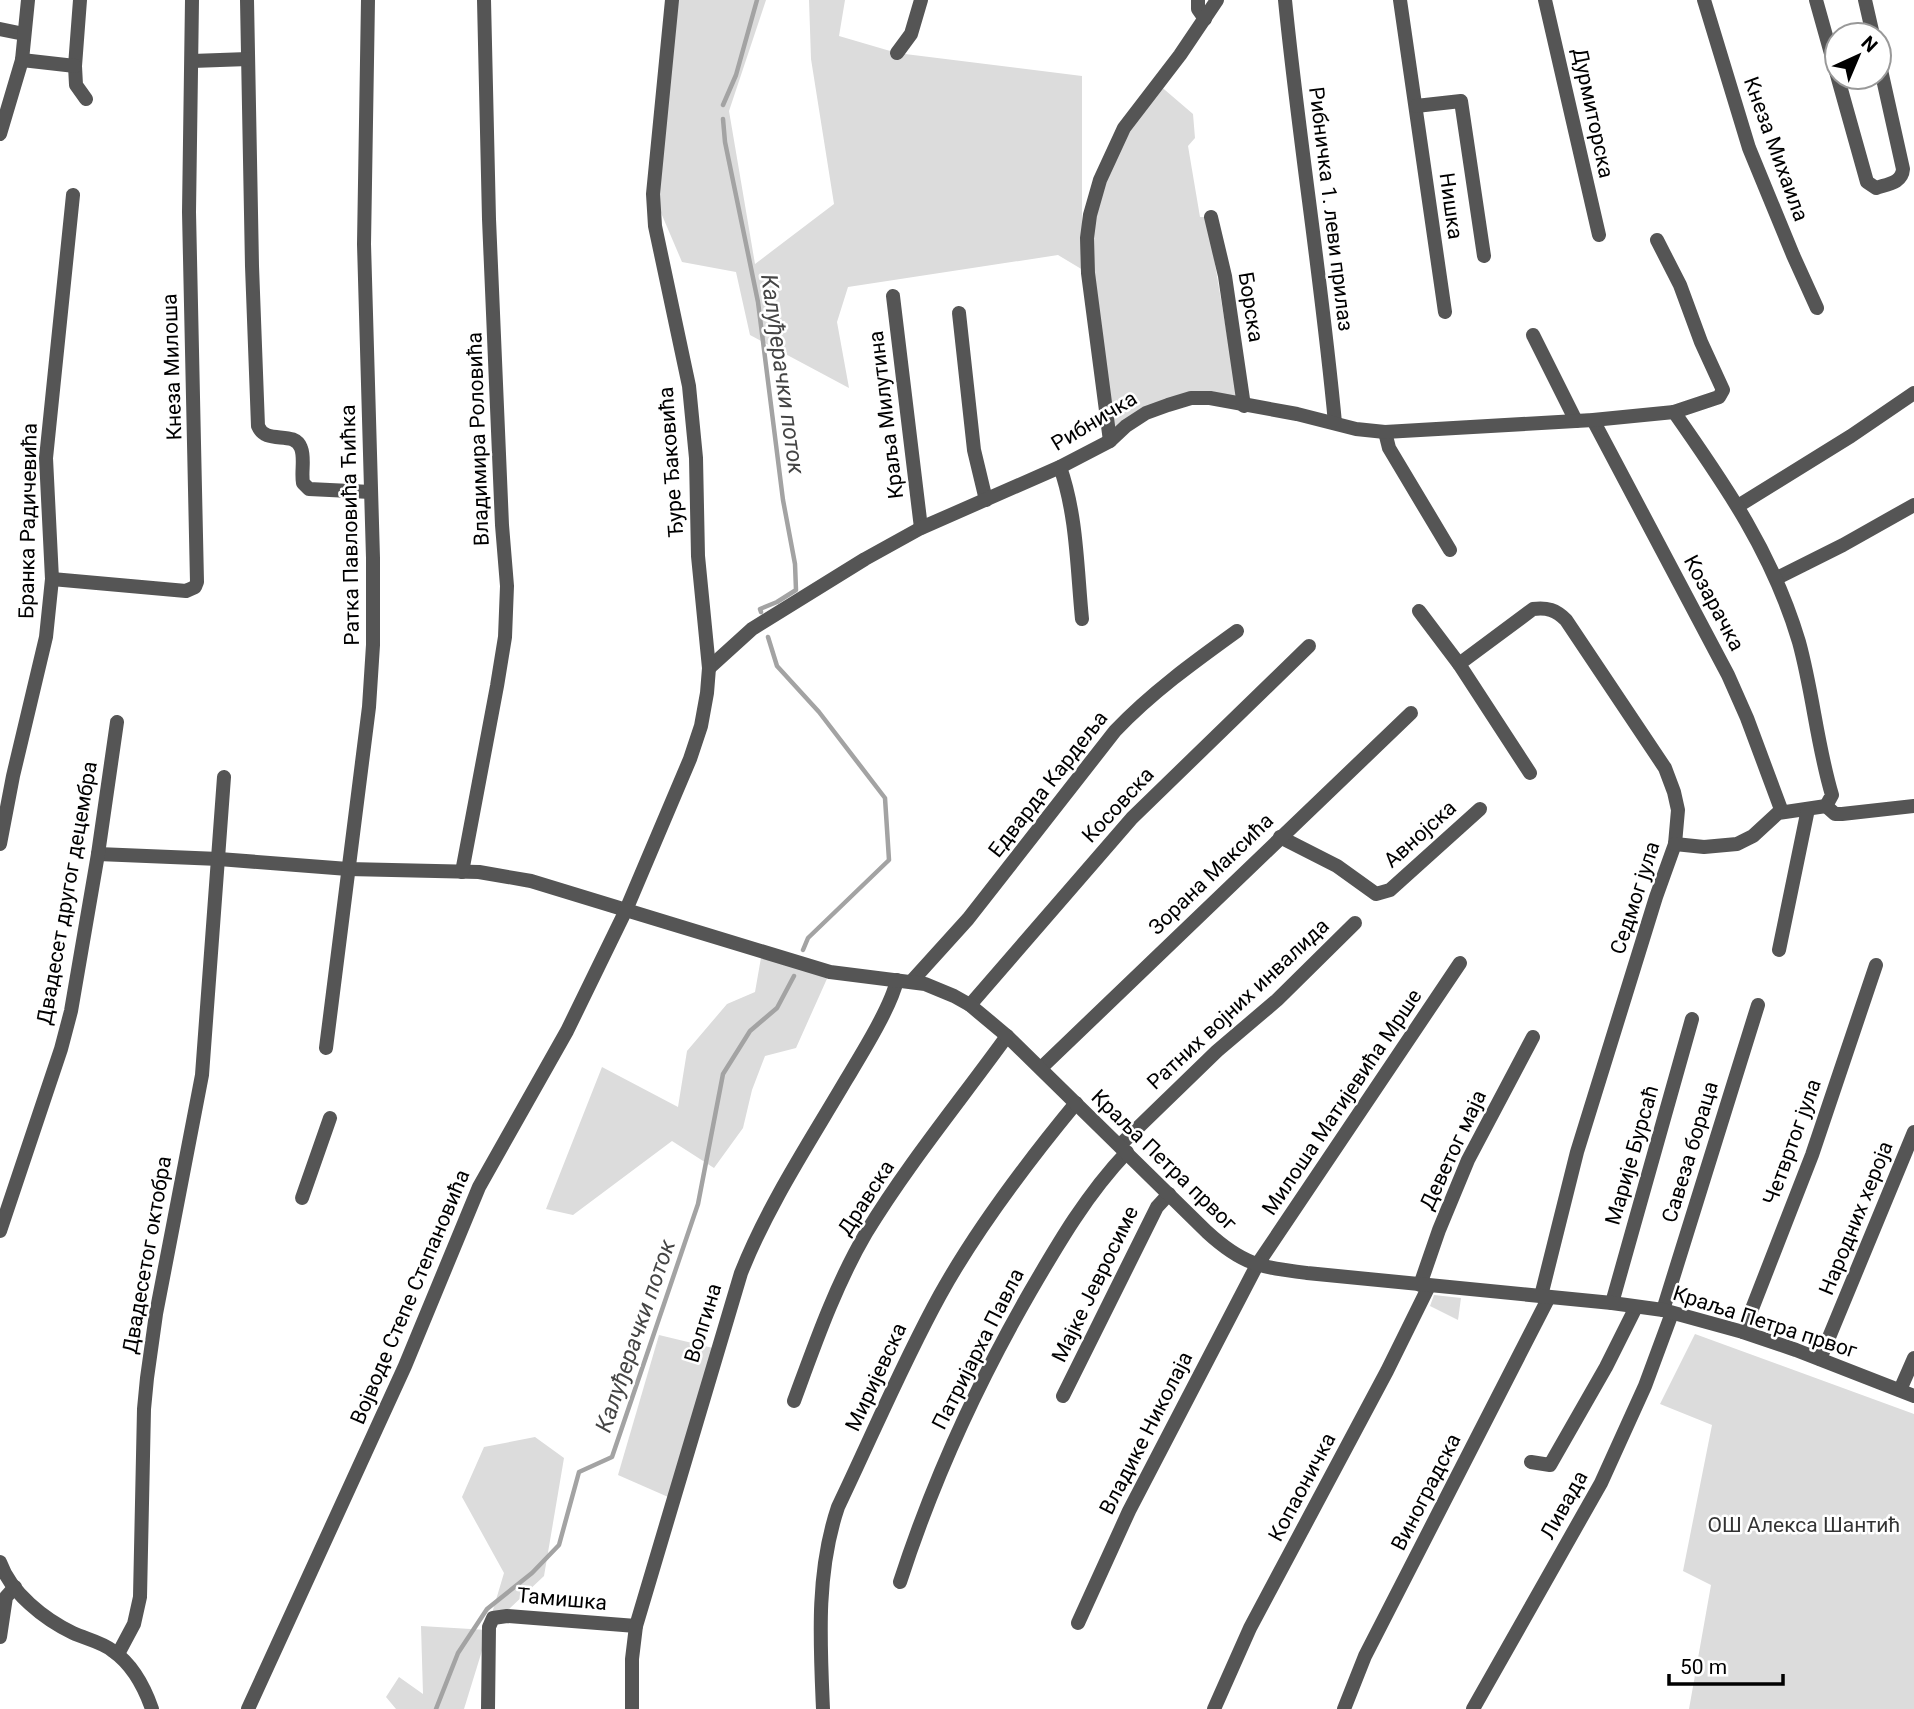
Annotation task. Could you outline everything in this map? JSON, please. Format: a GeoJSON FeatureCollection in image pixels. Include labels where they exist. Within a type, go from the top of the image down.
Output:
{"type":"FeatureCollection","features":[{"type":"Feature","properties":{"kind":"street"},"geometry":{"type":"LineString","coordinates":[[0,134],[22,60],[28,0]]}},
{"type":"Feature","properties":{"kind":"street"},"geometry":{"type":"LineString","coordinates":[[79,0],[76,85],[86,99]]}},
{"type":"Feature","properties":{"kind":"street","name":"Кнеза Милоша"},"geometry":{"type":"LineString","coordinates":[[52,579],[186,591],[195,587],[197,582],[189,212],[192,0]]}},
{"type":"Feature","properties":{"kind":"street"},"geometry":{"type":"LineString","coordinates":[[247,0],[254,356],[259,431],[267,437],[293,439],[299,444],[302,450],[302,478],[305,486],[313,490],[371,492]]}},
{"type":"Feature","properties":{"kind":"street","name":"Ратка Павловића Ћићка"},"geometry":{"type":"LineString","coordinates":[[326,1048],[369,707],[373,645],[364,244],[368,0]]}},
{"type":"Feature","properties":{"kind":"street","name":"Владимира Роловића"},"geometry":{"type":"LineString","coordinates":[[462,872],[505,637],[507,586],[489,219],[484,0]]}},
{"type":"Feature","properties":{"kind":"street","name":"Ђуре Ђаковића"},"geometry":{"type":"LineString","coordinates":[[626,910],[698,737],[709,668],[698,556],[696,458],[689,386],[655,226],[653,194],[672,0]]}},
{"type":"Feature","properties":{"kind":"street"},"geometry":{"type":"LineString","coordinates":[[897,53],[911,34],[920,0]]}},
{"type":"Feature","properties":{"kind":"street"},"geometry":{"type":"LineString","coordinates":[[1198,0],[1199,9],[1205,19]]}},
{"type":"Feature","properties":{"kind":"street"},"geometry":{"type":"LineString","coordinates":[[1110,441],[1088,273],[1087,238],[1090,215],[1100,180],[1124,128],[1180,55],[1217,0]]}},
{"type":"Feature","properties":{"kind":"street","name":"Рибничка 1. леви прилаз"},"geometry":{"type":"LineString","coordinates":[[1285,0],[1335,423]]}},
{"type":"Feature","properties":{"kind":"street","name":"Нишка"},"geometry":{"type":"LineString","coordinates":[[1400,0],[1445,312]]}},
{"type":"Feature","properties":{"kind":"street","name":"Дурмиторска"},"geometry":{"type":"LineString","coordinates":[[1545,0],[1599,234]]}},
{"type":"Feature","properties":{"kind":"street","name":"Кнеза Михаила"},"geometry":{"type":"LineString","coordinates":[[1704,0],[1749,148],[1817,308]]}},
{"type":"Feature","properties":{"kind":"street"},"geometry":{"type":"LineString","coordinates":[[1816,0],[1823,25]]}},
{"type":"Feature","properties":{"kind":"street"},"geometry":{"type":"LineString","coordinates":[[1865,0],[1870,21]]}},
{"type":"Feature","properties":{"kind":"street"},"geometry":{"type":"LineString","coordinates":[[0,29],[24,34]]}},
{"type":"Feature","properties":{"kind":"street"},"geometry":{"type":"LineString","coordinates":[[192,61],[248,59]]}},
{"type":"Feature","properties":{"kind":"street"},"geometry":{"type":"LineString","coordinates":[[22,60],[75,66]]}},
{"type":"Feature","properties":{"kind":"street"},"geometry":{"type":"LineString","coordinates":[[1842,91],[1867,182],[1876,188],[1895,182],[1903,174],[1885,91]]}},
{"type":"Feature","properties":{"kind":"street","name":"Нишка"},"geometry":{"type":"LineString","coordinates":[[1416,106],[1461,101],[1483,256]]}},
{"type":"Feature","properties":{"kind":"street","name":"Бранка Радичевића"},"geometry":{"type":"LineString","coordinates":[[0,844],[13,776],[46,638],[52,579],[47,458],[73,195]]}},
{"type":"Feature","properties":{"kind":"street","name":"Борска"},"geometry":{"type":"LineString","coordinates":[[1211,217],[1225,276],[1244,405]]}},
{"type":"Feature","properties":{"kind":"street","name":"Рибничка"},"geometry":{"type":"LineString","coordinates":[[709,668],[752,629],[865,559],[921,528],[1060,467],[1110,441],[1146,413],[1191,398],[1210,398],[1297,414],[1356,429],[1385,432],[1593,420],[1674,412],[1719,397],[1723,390],[1701,342],[1680,285],[1657,240]]}},
{"type":"Feature","properties":{"kind":"street","name":"Краља Милутина"},"geometry":{"type":"LineString","coordinates":[[893,296],[921,528]]}},
{"type":"Feature","properties":{"kind":"street"},"geometry":{"type":"LineString","coordinates":[[959,313],[974,450],[986,500]]}},
{"type":"Feature","properties":{"kind":"street"},"geometry":{"type":"LineString","coordinates":[[1533,335],[1576,421]]}},
{"type":"Feature","properties":{"kind":"street"},"geometry":{"type":"LineString","coordinates":[[1738,506],[1851,436],[1914,393]]}},
{"type":"Feature","properties":{"kind":"street"},"geometry":{"type":"LineString","coordinates":[[1674,412],[1738,506],[1777,578],[1798,639],[1811,690],[1832,795],[1826,807]]}},
{"type":"Feature","properties":{"kind":"street","name":"Козарачка"},"geometry":{"type":"LineString","coordinates":[[1593,420],[1728,675],[1752,730],[1782,812]]}},
{"type":"Feature","properties":{"kind":"street"},"geometry":{"type":"LineString","coordinates":[[1385,432],[1389,448],[1450,550]]}},
{"type":"Feature","properties":{"kind":"street"},"geometry":{"type":"LineString","coordinates":[[1060,467],[1066,483],[1073,528],[1082,619]]}},
{"type":"Feature","properties":{"kind":"street"},"geometry":{"type":"LineString","coordinates":[[1777,578],[1914,505]]}},
{"type":"Feature","properties":{"kind":"street","name":"Седмог јула"},"geometry":{"type":"LineString","coordinates":[[1459,664],[1533,609],[1542,608],[1559,614],[1566,620],[1665,768],[1678,810],[1675,844],[1577,1152],[1545,1296]]}},
{"type":"Feature","properties":{"kind":"street"},"geometry":{"type":"LineString","coordinates":[[1419,611],[1459,664],[1530,773]]}},
{"type":"Feature","properties":{"kind":"street","name":"Едварда Кардеља"},"geometry":{"type":"LineString","coordinates":[[904,981],[968,919],[1132,713],[1237,631]]}},
{"type":"Feature","properties":{"kind":"street","name":"Косовска"},"geometry":{"type":"LineString","coordinates":[[970,1005],[1132,818],[1310,646]]}},
{"type":"Feature","properties":{"kind":"street","name":"Зорана Максића"},"geometry":{"type":"LineString","coordinates":[[1041,1068],[1411,713]]}},
{"type":"Feature","properties":{"kind":"street","name":"Двадесет другог децембра"},"geometry":{"type":"LineString","coordinates":[[0,1231],[61,1049],[71,1011],[117,722]]}},
{"type":"Feature","properties":{"kind":"street","name":"Двадесетог октобра"},"geometry":{"type":"LineString","coordinates":[[118,1654],[134,1624],[140,1597],[147,1378],[156,1314],[202,1075],[224,777]]}},
{"type":"Feature","properties":{"kind":"street"},"geometry":{"type":"LineString","coordinates":[[1675,844],[1704,847],[1737,844],[1753,836],[1774,815],[1782,812],[1826,807],[1835,814],[1842,814],[1914,806]]}},
{"type":"Feature","properties":{"kind":"street","name":"Авнојска"},"geometry":{"type":"LineString","coordinates":[[1280,836],[1337,866],[1376,894],[1390,890],[1480,809]]}},
{"type":"Feature","properties":{"kind":"street"},"geometry":{"type":"LineString","coordinates":[[1779,950],[1808,809]]}},
{"type":"Feature","properties":{"kind":"street","name":"Краља Петра првог"},"geometry":{"type":"LineString","coordinates":[[98,854],[219,859],[348,869],[496,874],[522,879],[830,972],[904,981],[941,990],[970,1005],[1007,1037],[1225,1248],[1242,1259],[1257,1265],[1307,1273],[1612,1303],[1667,1312],[1743,1332],[1907,1393]]}},
{"type":"Feature","properties":{"kind":"street","name":"Војводе Степе Степановића"},"geometry":{"type":"LineString","coordinates":[[248,1709],[405,1366],[479,1187],[567,1031],[626,910]]}},
{"type":"Feature","properties":{"kind":"street","name":"Ратних војних инвалида"},"geometry":{"type":"LineString","coordinates":[[1123,1149],[1217,1051],[1277,1000],[1354,923]]}},
{"type":"Feature","properties":{"kind":"street","name":"Милоша Матијевића Мрше"},"geometry":{"type":"LineString","coordinates":[[1257,1265],[1460,963]]}},
{"type":"Feature","properties":{"kind":"street","name":"Четвртог јула"},"geometry":{"type":"LineString","coordinates":[[1743,1332],[1812,1155],[1877,965]]}},
{"type":"Feature","properties":{"kind":"street","name":"Волгина"},"geometry":{"type":"LineString","coordinates":[[632,1709],[632,1659],[636,1626],[744,1264],[771,1207],[859,1060],[892,995],[904,981]]}},
{"type":"Feature","properties":{"kind":"street","name":"Савеза бораца"},"geometry":{"type":"LineString","coordinates":[[1667,1312],[1758,1005]]}},
{"type":"Feature","properties":{"kind":"street","name":"Марије Бурсаћ"},"geometry":{"type":"LineString","coordinates":[[1612,1303],[1692,1019]]}},
{"type":"Feature","properties":{"kind":"street","name":"Дравска"},"geometry":{"type":"LineString","coordinates":[[793,1401],[829,1309],[866,1233],[1007,1037]]}},
{"type":"Feature","properties":{"kind":"street","name":"Деветог маја"},"geometry":{"type":"LineString","coordinates":[[1425,1285],[1439,1230],[1468,1160],[1533,1037]]}},
{"type":"Feature","properties":{"kind":"street","name":"Миријевска"},"geometry":{"type":"LineString","coordinates":[[823,1709],[819,1636],[822,1581],[838,1507],[941,1293],[983,1227],[1076,1103]]}},
{"type":"Feature","properties":{"kind":"street"},"geometry":{"type":"LineString","coordinates":[[302,1198],[330,1118]]}},
{"type":"Feature","properties":{"kind":"street","name":"Народних хероја"},"geometry":{"type":"LineString","coordinates":[[1820,1359],[1914,1132]]}},
{"type":"Feature","properties":{"kind":"street","name":"Патријарха Павла"},"geometry":{"type":"LineString","coordinates":[[900,1582],[919,1521],[1003,1339],[1078,1212],[1123,1149]]}},
{"type":"Feature","properties":{"kind":"street","name":"Мајке Јевросиме"},"geometry":{"type":"LineString","coordinates":[[1063,1396],[1157,1207],[1169,1194]]}},
{"type":"Feature","properties":{"kind":"street","name":"Владике Николаја"},"geometry":{"type":"LineString","coordinates":[[1078,1623],[1129,1511],[1257,1265]]}},
{"type":"Feature","properties":{"kind":"street","name":"Копаоничка"},"geometry":{"type":"LineString","coordinates":[[1214,1709],[1250,1628],[1387,1371],[1425,1285]]}},
{"type":"Feature","properties":{"kind":"street","name":"Виноградска"},"geometry":{"type":"LineString","coordinates":[[1344,1709],[1365,1656],[1545,1296]]}},
{"type":"Feature","properties":{"kind":"street"},"geometry":{"type":"LineString","coordinates":[[1531,1462],[1550,1465],[1606,1367],[1636,1307]]}},
{"type":"Feature","properties":{"kind":"street","name":"Ливада"},"geometry":{"type":"LineString","coordinates":[[1472,1709],[1601,1483],[1645,1386],[1667,1312]]}},
{"type":"Feature","properties":{"kind":"street"},"geometry":{"type":"LineString","coordinates":[[1907,1393],[1914,1358]]}},
{"type":"Feature","properties":{"kind":"street"},"geometry":{"type":"LineString","coordinates":[[0,1562],[15,1587],[50,1620],[118,1654],[136,1673],[152,1709]]}},
{"type":"Feature","properties":{"kind":"street"},"geometry":{"type":"LineString","coordinates":[[0,1637],[6,1597],[15,1587]]}},
{"type":"Feature","properties":{"kind":"street","name":"Тамишка"},"geometry":{"type":"LineString","coordinates":[[488,1709],[489,1628],[493,1618],[507,1616],[636,1626]]}},
{"type":"Feature","properties":{"kind":"green space"},"geometry":{"type":"Polygon","coordinates":[[[672,0],[766,0],[729,111],[755,264],[834,204],[811,59],[809,0],[845,0],[839,36],[897,53],[1082,76],[1082,230],[1100,180],[1158,84],[1193,114],[1195,138],[1188,146],[1200,217],[1207,217],[1237,394],[1233,404],[1168,405],[1110,441],[1088,273],[1058,255],[848,287],[837,322],[849,388],[750,335],[736,272],[682,262],[653,194],[672,0]]]}},
{"type":"Feature","properties":{"kind":"green space"},"geometry":{"type":"Polygon","coordinates":[[[762,952],[830,972],[796,1048],[765,1056],[752,1090],[743,1128],[714,1168],[672,1141],[573,1215],[546,1209],[602,1067],[678,1107],[687,1051],[727,1004],[755,992],[762,952]]]}},
{"type":"Feature","properties":{"kind":"green space"},"geometry":{"type":"Polygon","coordinates":[[[1434,1295],[1461,1298],[1458,1320],[1430,1306],[1434,1295]]]}},
{"type":"Feature","properties":{"kind":"green space","name":"ОШ Алекса Шантић"},"geometry":{"type":"Polygon","coordinates":[[[1695,1334],[1914,1414],[1914,1709],[1689,1709],[1711,1585],[1683,1571],[1712,1425],[1660,1404],[1695,1334]]]}},
{"type":"Feature","properties":{"kind":"green space"},"geometry":{"type":"Polygon","coordinates":[[[659,1335],[717,1349],[675,1500],[618,1475],[659,1335]]]}},
{"type":"Feature","properties":{"kind":"green space"},"geometry":{"type":"Polygon","coordinates":[[[535,1437],[564,1458],[544,1576],[489,1628],[464,1709],[396,1709],[386,1697],[399,1677],[423,1694],[421,1626],[487,1630],[504,1573],[462,1497],[484,1447],[535,1437]]]}},
{"type":"Feature","properties":{"kind":"waterway","name":"Калуђерачки поток"},"geometry":{"type":"LineString","coordinates":[[723,105],[736,75],[757,0]]}},
{"type":"Feature","properties":{"kind":"waterway","name":"Калуђерачки поток"},"geometry":{"type":"LineString","coordinates":[[723,119],[725,142],[758,302],[783,500],[795,564],[796,590],[760,609],[761,612]]}},
{"type":"Feature","properties":{"kind":"waterway","name":"Калуђерачки поток"},"geometry":{"type":"LineString","coordinates":[[768,637],[777,666],[819,712],[885,798],[889,860],[808,938],[803,950]]}},
{"type":"Feature","properties":{"kind":"waterway","name":"Калуђерачки поток"},"geometry":{"type":"LineString","coordinates":[[436,1709],[458,1653],[487,1609],[532,1573],[559,1545],[579,1472],[612,1457],[698,1204],[723,1074],[750,1031],[777,1008],[794,976]]}}]}
